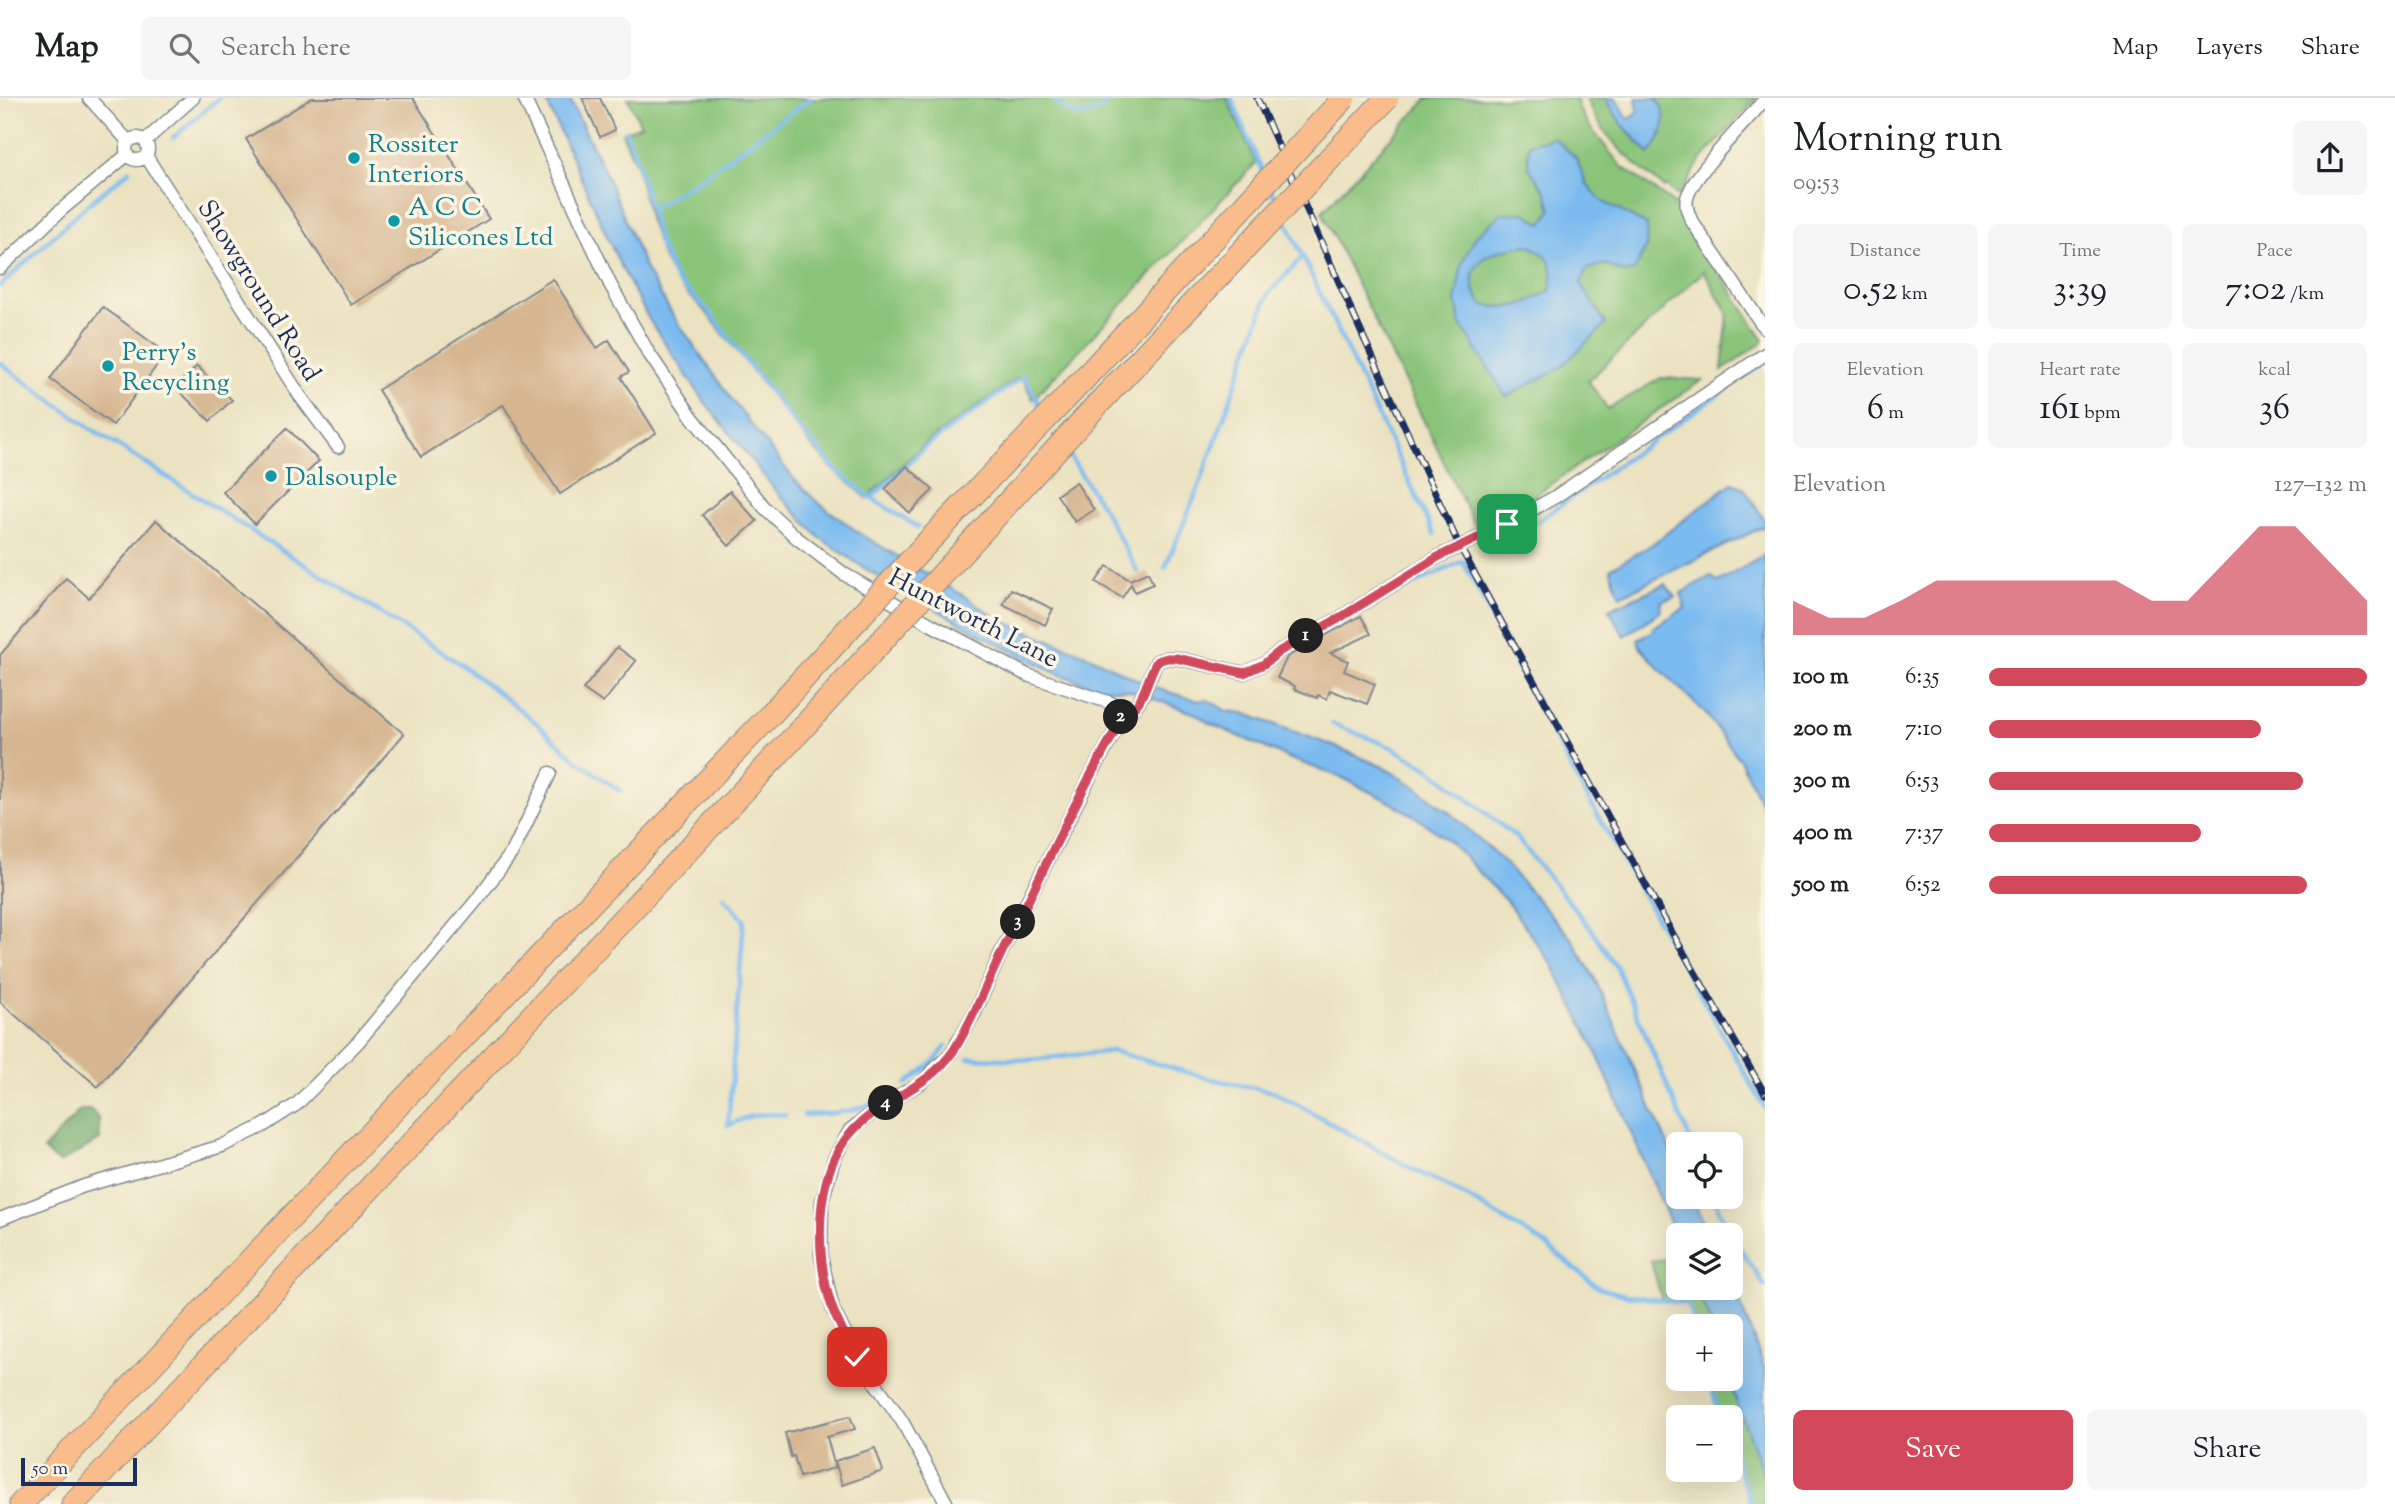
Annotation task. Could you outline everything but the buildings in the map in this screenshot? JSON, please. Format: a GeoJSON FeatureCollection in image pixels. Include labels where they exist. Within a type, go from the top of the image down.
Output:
{"type":"FeatureCollection","features":[{"type":"Feature","properties":{"kind":"highway"},"geometry":{"type":"LineString","coordinates":[[21,1504],[770,715],[924,546],[1081,382],[1344,98]]}},
{"type":"Feature","properties":{"kind":"highway"},"geometry":{"type":"LineString","coordinates":[[74,1504],[797,734],[1106,395],[1387,98]]}},
{"type":"Feature","properties":{"kind":"street"},"geometry":{"type":"LineString","coordinates":[[89,98],[128,141]]}},
{"type":"Feature","properties":{"kind":"street"},"geometry":{"type":"LineString","coordinates":[[145,141],[193,98]]}},
{"type":"Feature","properties":{"kind":"street","name":"Huntworth Lane"},"geometry":{"type":"LineString","coordinates":[[524,98],[610,284],[648,352],[692,416],[765,508],[797,538],[844,574],[932,625],[1027,675],[1111,703],[1118,718]]}},
{"type":"Feature","properties":{"kind":"street"},"geometry":{"type":"LineString","coordinates":[[1765,99],[1690,190],[1686,207],[1690,220],[1765,329]]}},
{"type":"Feature","properties":{"kind":"street"},"geometry":{"type":"LineString","coordinates":[[138,137],[145,141],[148,148],[146,156],[136,160],[127,155],[125,147],[128,141],[138,137]]}},
{"type":"Feature","properties":{"kind":"street"},"geometry":{"type":"LineString","coordinates":[[0,268],[60,211],[127,155]]}},
{"type":"Feature","properties":{"kind":"street","name":"Showground Road"},"geometry":{"type":"LineString","coordinates":[[146,156],[300,397],[338,447]]}},
{"type":"Feature","properties":{"kind":"street"},"geometry":{"type":"LineString","coordinates":[[947,1504],[902,1420],[857,1357],[833,1310],[821,1256],[822,1201],[834,1159],[850,1130],[886,1103],[921,1083],[952,1052],[975,1012],[1001,953],[1088,779],[1117,728],[1118,718],[1130,713],[1138,705],[1157,661],[1167,658],[1244,673],[1264,664],[1280,651],[1338,619],[1438,557],[1507,524],[1555,497],[1765,354]]}},
{"type":"Feature","properties":{"kind":"street"},"geometry":{"type":"LineString","coordinates":[[0,1219],[84,1186],[222,1146],[263,1126],[297,1104],[358,1042],[476,901],[513,851],[550,773]]}},
{"type":"Feature","properties":{"kind":"green space"},"geometry":{"type":"Polygon","coordinates":[[[628,98],[1227,98],[1256,163],[1033,399],[1019,377],[929,440],[867,498],[834,470],[811,445],[706,312],[676,282],[662,255],[649,218],[637,167],[622,133],[641,125],[628,98]]]}},
{"type":"Feature","properties":{"kind":"green space"},"geometry":{"type":"Polygon","coordinates":[[[1428,98],[1576,98],[1589,126],[1621,166],[1677,206],[1764,341],[1722,371],[1728,314],[1704,271],[1588,381],[1608,409],[1661,378],[1702,380],[1522,504],[1475,526],[1322,212],[1428,98]],[[1554,138],[1529,144],[1528,166],[1547,194],[1551,210],[1542,224],[1501,214],[1456,300],[1460,323],[1606,323],[1580,283],[1587,269],[1605,264],[1624,273],[1647,225],[1600,201],[1586,183],[1576,158],[1554,138]]]}},
{"type":"Feature","properties":{"kind":"green space"},"geometry":{"type":"Polygon","coordinates":[[[1586,98],[1605,98],[1620,122],[1649,154],[1659,102],[1655,98],[1756,98],[1700,161],[1679,196],[1668,186],[1665,188],[1653,179],[1619,148],[1600,125],[1586,98]]]}},
{"type":"Feature","properties":{"kind":"green space"},"geometry":{"type":"Polygon","coordinates":[[[1528,245],[1543,254],[1551,263],[1553,275],[1550,291],[1517,305],[1482,305],[1473,287],[1473,274],[1477,266],[1491,254],[1528,245]]]}},
{"type":"Feature","properties":{"kind":"green space"},"geometry":{"type":"Polygon","coordinates":[[[80,1110],[91,1110],[99,1119],[100,1140],[59,1163],[43,1150],[80,1110]]]}},
{"type":"Feature","properties":{"kind":"green space"},"geometry":{"type":"Polygon","coordinates":[[[1666,1259],[1666,1300],[1702,1300],[1708,1314],[1691,1314],[1688,1304],[1662,1300],[1651,1261],[1666,1259]]]}},
{"type":"Feature","properties":{"kind":"green space"},"geometry":{"type":"Polygon","coordinates":[[[1713,1391],[1732,1391],[1738,1405],[1717,1405],[1713,1391]]]}},
{"type":"Feature","properties":{"kind":"green space"},"geometry":{"type":"Polygon","coordinates":[[[1743,1420],[1765,1479],[1765,1504],[1751,1504],[1743,1481],[1743,1420]]]}},
{"type":"Feature","properties":{"kind":"water"},"geometry":{"type":"Polygon","coordinates":[[[545,98],[569,98],[607,176],[646,270],[674,317],[732,400],[794,479],[816,501],[862,535],[1002,621],[1083,653],[1152,687],[1199,701],[1206,699],[1227,711],[1243,713],[1383,767],[1416,787],[1455,817],[1504,862],[1572,939],[1594,977],[1666,1141],[1666,1209],[1697,1209],[1704,1223],[1671,1223],[1593,1045],[1552,964],[1507,902],[1450,842],[1416,817],[1341,777],[1291,759],[1209,723],[1196,714],[1129,690],[1099,688],[1056,673],[985,637],[867,570],[819,537],[780,496],[704,401],[650,321],[620,265],[545,98]]]}},
{"type":"Feature","properties":{"kind":"water"},"geometry":{"type":"Polygon","coordinates":[[[1605,98],[1616,98],[1627,117],[1633,117],[1638,111],[1636,98],[1655,98],[1663,112],[1664,126],[1649,154],[1620,122],[1605,98]]]}},
{"type":"Feature","properties":{"kind":"water"},"geometry":{"type":"Polygon","coordinates":[[[1554,138],[1576,158],[1586,183],[1600,200],[1647,225],[1646,247],[1634,271],[1624,273],[1605,264],[1587,269],[1581,284],[1606,324],[1560,368],[1506,397],[1460,323],[1456,300],[1462,263],[1476,236],[1501,214],[1525,213],[1542,224],[1551,210],[1547,194],[1528,166],[1529,144],[1554,138]],[[1528,245],[1491,254],[1477,266],[1473,274],[1473,285],[1482,305],[1517,306],[1550,291],[1550,262],[1542,253],[1528,245]]]}},
{"type":"Feature","properties":{"kind":"water"},"geometry":{"type":"Polygon","coordinates":[[[1732,483],[1743,487],[1765,520],[1765,526],[1620,596],[1610,569],[1651,545],[1732,483]]]}},
{"type":"Feature","properties":{"kind":"water"},"geometry":{"type":"Polygon","coordinates":[[[1765,555],[1765,811],[1740,760],[1706,714],[1658,667],[1640,647],[1638,639],[1685,608],[1681,593],[1711,576],[1718,582],[1765,555]]]}},
{"type":"Feature","properties":{"kind":"water"},"geometry":{"type":"Polygon","coordinates":[[[1665,584],[1676,597],[1662,601],[1660,612],[1624,636],[1609,609],[1665,584]]]}},
{"type":"Feature","properties":{"kind":"water"},"geometry":{"type":"Polygon","coordinates":[[[1702,1300],[1739,1300],[1765,1370],[1765,1479],[1743,1420],[1743,1405],[1738,1405],[1732,1391],[1743,1391],[1743,1314],[1708,1314],[1702,1300]]]}},
{"type":"Feature","properties":{"kind":"waterway"},"geometry":{"type":"LineString","coordinates":[[173,138],[219,98]]}},
{"type":"Feature","properties":{"kind":"waterway"},"geometry":{"type":"LineString","coordinates":[[650,209],[703,177],[811,98]]}},
{"type":"Feature","properties":{"kind":"waterway"},"geometry":{"type":"LineString","coordinates":[[1053,98],[1061,107],[1079,116],[1097,111],[1112,98]]}},
{"type":"Feature","properties":{"kind":"waterway"},"geometry":{"type":"LineString","coordinates":[[1231,98],[1263,173]]}},
{"type":"Feature","properties":{"kind":"waterway"},"geometry":{"type":"LineString","coordinates":[[626,131],[659,243],[676,280],[706,308],[788,415],[836,470],[871,498],[918,527]]}},
{"type":"Feature","properties":{"kind":"waterway"},"geometry":{"type":"LineString","coordinates":[[0,286],[86,206],[129,171]]}},
{"type":"Feature","properties":{"kind":"waterway"},"geometry":{"type":"LineString","coordinates":[[1270,187],[1278,205]]}},
{"type":"Feature","properties":{"kind":"waterway"},"geometry":{"type":"LineString","coordinates":[[1285,219],[1434,534]]}},
{"type":"Feature","properties":{"kind":"waterway"},"geometry":{"type":"LineString","coordinates":[[1165,568],[1200,484],[1268,294],[1303,257]]}},
{"type":"Feature","properties":{"kind":"waterway"},"geometry":{"type":"LineString","coordinates":[[1500,544],[1535,523],[1765,362]]}},
{"type":"Feature","properties":{"kind":"waterway"},"geometry":{"type":"LineString","coordinates":[[0,363],[87,426],[462,665],[533,720],[574,758],[620,791]]}},
{"type":"Feature","properties":{"kind":"waterway"},"geometry":{"type":"LineString","coordinates":[[871,498],[929,444],[1024,376],[1043,411]]}},
{"type":"Feature","properties":{"kind":"waterway"},"geometry":{"type":"LineString","coordinates":[[1065,449],[1103,508],[1138,572]]}},
{"type":"Feature","properties":{"kind":"waterway"},"geometry":{"type":"LineString","coordinates":[[1379,601],[1463,561],[1570,767],[1765,1108]]}},
{"type":"Feature","properties":{"kind":"waterway"},"geometry":{"type":"LineString","coordinates":[[1333,724],[1391,747],[1430,769],[1516,837],[1592,930],[1617,968],[1687,1132]]}},
{"type":"Feature","properties":{"kind":"waterway"},"geometry":{"type":"LineString","coordinates":[[724,897],[744,920],[728,1126],[756,1115],[785,1115]]}},
{"type":"Feature","properties":{"kind":"waterway"},"geometry":{"type":"LineString","coordinates":[[906,1084],[935,1061],[946,1046]]}},
{"type":"Feature","properties":{"kind":"waterway"},"geometry":{"type":"LineString","coordinates":[[969,1058],[1032,1060],[1112,1051],[1211,1079],[1275,1092],[1414,1170],[1450,1187],[1542,1242],[1599,1288],[1625,1295],[1688,1304],[1691,1314]]}},
{"type":"Feature","properties":{"kind":"waterway"},"geometry":{"type":"LineString","coordinates":[[804,1115],[847,1111],[867,1106],[887,1096]]}},
{"type":"Feature","properties":{"kind":"waterway"},"geometry":{"type":"LineString","coordinates":[[1719,1209],[1725,1225],[1765,1286]]}},
{"type":"Feature","properties":{"kind":"waterway"},"geometry":{"type":"LineString","coordinates":[[1713,1391],[1717,1405]]}},
{"type":"Feature","properties":{"kind":"waterway"},"geometry":{"type":"LineString","coordinates":[[1743,1481],[1751,1504]]}},
{"type":"Feature","properties":{"kind":"railway"},"geometry":{"type":"LineString","coordinates":[[1257,98],[1459,545],[1666,922],[1765,1094]]}},
{"type":"Feature","properties":{"kind":"place","name":"Rossiter Interiors"},"geometry":{"type":"Point","coordinates":[354,158]}},
{"type":"Feature","properties":{"kind":"place","name":"A C C Silicones Ltd"},"geometry":{"type":"Point","coordinates":[394,221]}},
{"type":"Feature","properties":{"kind":"place","name":"Perry's Recycling"},"geometry":{"type":"Point","coordinates":[108,366]}},
{"type":"Feature","properties":{"kind":"place","name":"Dalsouple"},"geometry":{"type":"Point","coordinates":[271,476]}},
{"type":"Feature","properties":{"kind":"route"},"geometry":{"type":"LineString","coordinates":[[857,1357],[833,1310],[821,1256],[822,1201],[834,1159],[850,1130],[886,1103],[921,1083],[952,1052],[975,1012],[1001,953],[1088,779],[1117,728],[1118,718],[1130,713],[1138,705],[1157,661],[1176,658],[1244,673],[1264,664],[1280,651],[1459,545],[1507,524]]}}]}
